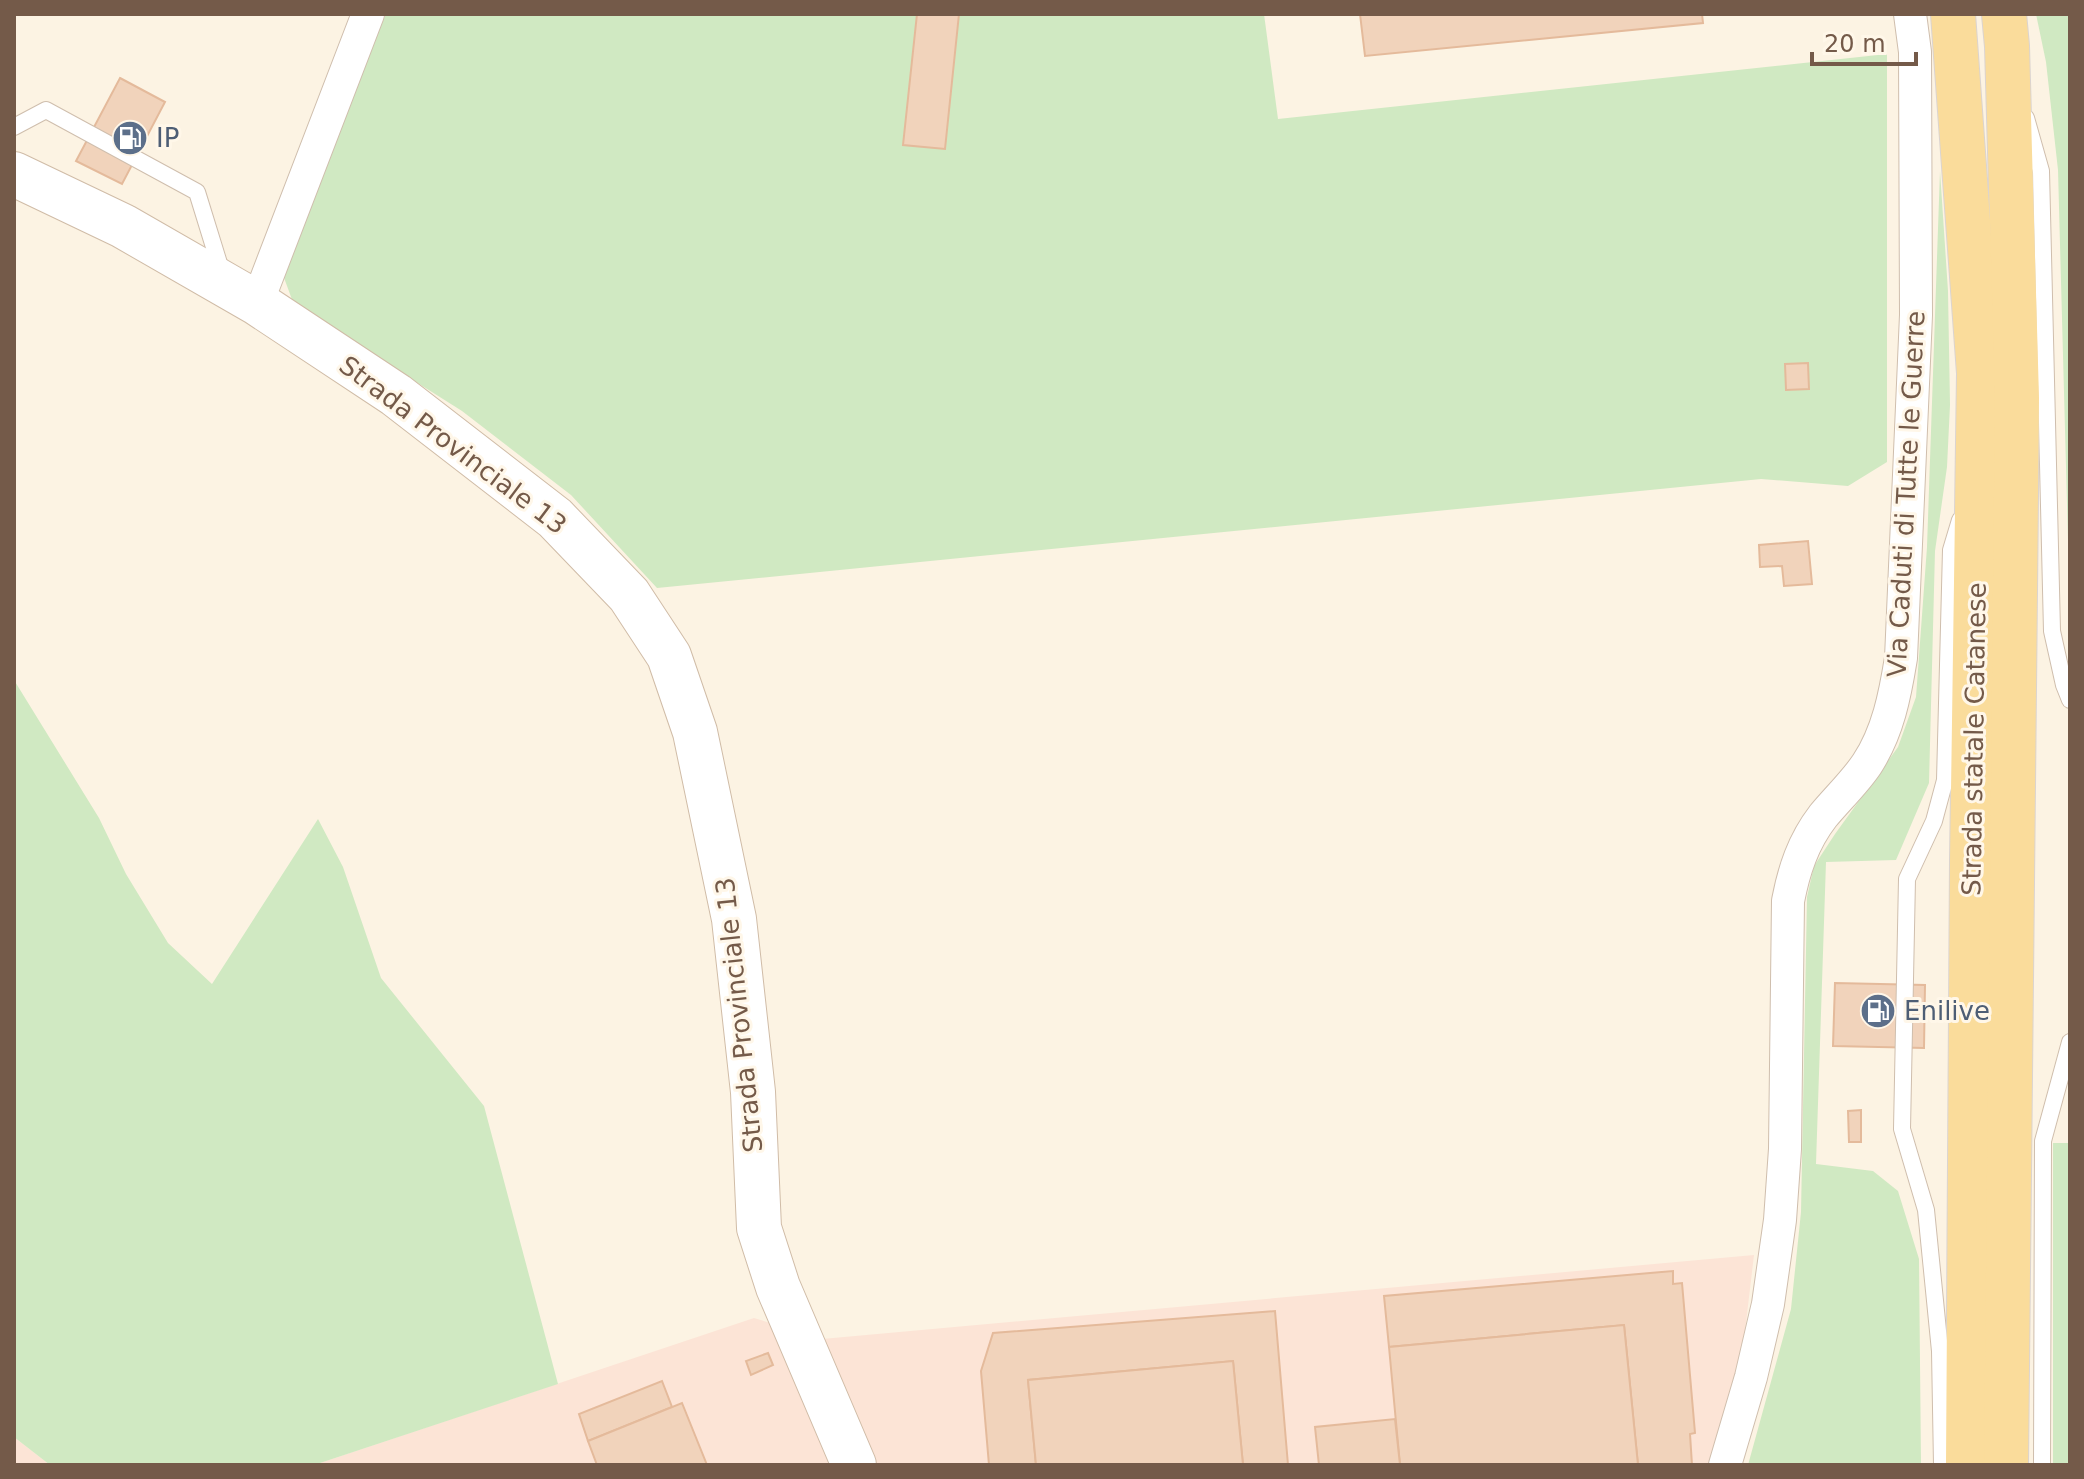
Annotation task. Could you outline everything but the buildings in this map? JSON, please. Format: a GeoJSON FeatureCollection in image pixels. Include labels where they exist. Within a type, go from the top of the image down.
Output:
{"type":"FeatureCollection","features":[{"type":"Feature","properties":{"kind":"main road","name":"Strada statale Catanese"},"geometry":{"type":"LineString","coordinates":[[1953,14],[1979,373],[1968,1465]]}},
{"type":"Feature","properties":{"kind":"main road","name":"Strada statale Catanese"},"geometry":{"type":"LineString","coordinates":[[2005,30],[2017,413],[2006,1465]]}},
{"type":"Feature","properties":{"kind":"main road","name":"Strada Provinciale 13"},"geometry":{"type":"LineString","coordinates":[[14,174],[123,226],[241,294],[396,395],[555,518],[629,595],[669,656],[695,732],[734,919],[753,1092],[759,1228],[778,1287],[854,1465]]}},
{"type":"Feature","properties":{"kind":"street"},"geometry":{"type":"LineString","coordinates":[[241,294],[368,14]]}},
{"type":"Feature","properties":{"kind":"street","name":"Via Caduti di Tutte le Guerre"},"geometry":{"type":"LineString","coordinates":[[1725,1465],[1751,1377],[1768,1304],[1780,1220],[1785,1149],[1788,901],[1794,871],[1806,840],[1867,764],[1884,732],[1895,695],[1901,658],[1916,315],[1915,52],[1910,14]]}},
{"type":"Feature","properties":{"kind":"lane"},"geometry":{"type":"LineString","coordinates":[[2005,30],[2041,171],[2052,631],[2070,700]]}},
{"type":"Feature","properties":{"kind":"lane"},"geometry":{"type":"LineString","coordinates":[[14,127],[46,110],[197,192],[241,294]]}},
{"type":"Feature","properties":{"kind":"lane"},"geometry":{"type":"LineString","coordinates":[[1942,1465],[1940,1351],[1926,1210],[1902,1129],[1907,879],[1934,821],[1945,780],[1951,550],[1978,457]]}},
{"type":"Feature","properties":{"kind":"lane"},"geometry":{"type":"LineString","coordinates":[[2042,1465],[2043,1141],[2070,1042]]}},
{"type":"Feature","properties":{"kind":"shaded area"},"geometry":{"type":"Polygon","coordinates":[[[1754,1255],[1743,1348],[1710,1465],[314,1465],[754,1318],[822,1339],[1754,1255]]]}},
{"type":"Feature","properties":{"kind":"shaded area"},"geometry":{"type":"Polygon","coordinates":[[[14,1437],[50,1465],[14,1465],[14,1437]]]}},
{"type":"Feature","properties":{"kind":"green space"},"geometry":{"type":"Polygon","coordinates":[[[386,14],[1264,14],[1278,119],[1887,54],[1887,462],[1848,486],[1761,479],[657,588],[571,495],[462,411],[294,305],[283,275],[296,223],[386,14]]]}},
{"type":"Feature","properties":{"kind":"green space"},"geometry":{"type":"Polygon","coordinates":[[[2036,14],[2070,14],[2070,615],[2058,170],[2046,62],[2036,14]]]}},
{"type":"Feature","properties":{"kind":"green space"},"geometry":{"type":"Polygon","coordinates":[[[1940,171],[1948,291],[1950,405],[1947,467],[1935,551],[1929,783],[1896,860],[1826,862],[1816,1164],[1873,1171],[1898,1191],[1919,1259],[1921,1465],[1748,1465],[1791,1309],[1801,1212],[1807,897],[1814,866],[1898,747],[1916,697],[1927,547],[1940,171]]]}},
{"type":"Feature","properties":{"kind":"green space"},"geometry":{"type":"Polygon","coordinates":[[[14,680],[99,818],[126,874],[168,943],[212,984],[318,819],[343,867],[381,978],[484,1106],[558,1384],[314,1465],[50,1465],[14,1437],[14,680]]]}},
{"type":"Feature","properties":{"kind":"green space"},"geometry":{"type":"Polygon","coordinates":[[[2053,1143],[2070,1143],[2070,1465],[2053,1465],[2053,1143]]]}},
{"type":"Feature","properties":{"kind":"place","name":"IP"},"geometry":{"type":"Point","coordinates":[130,138]}},
{"type":"Feature","properties":{"kind":"place","name":"Enilive"},"geometry":{"type":"Point","coordinates":[1878,1011]}}]}
